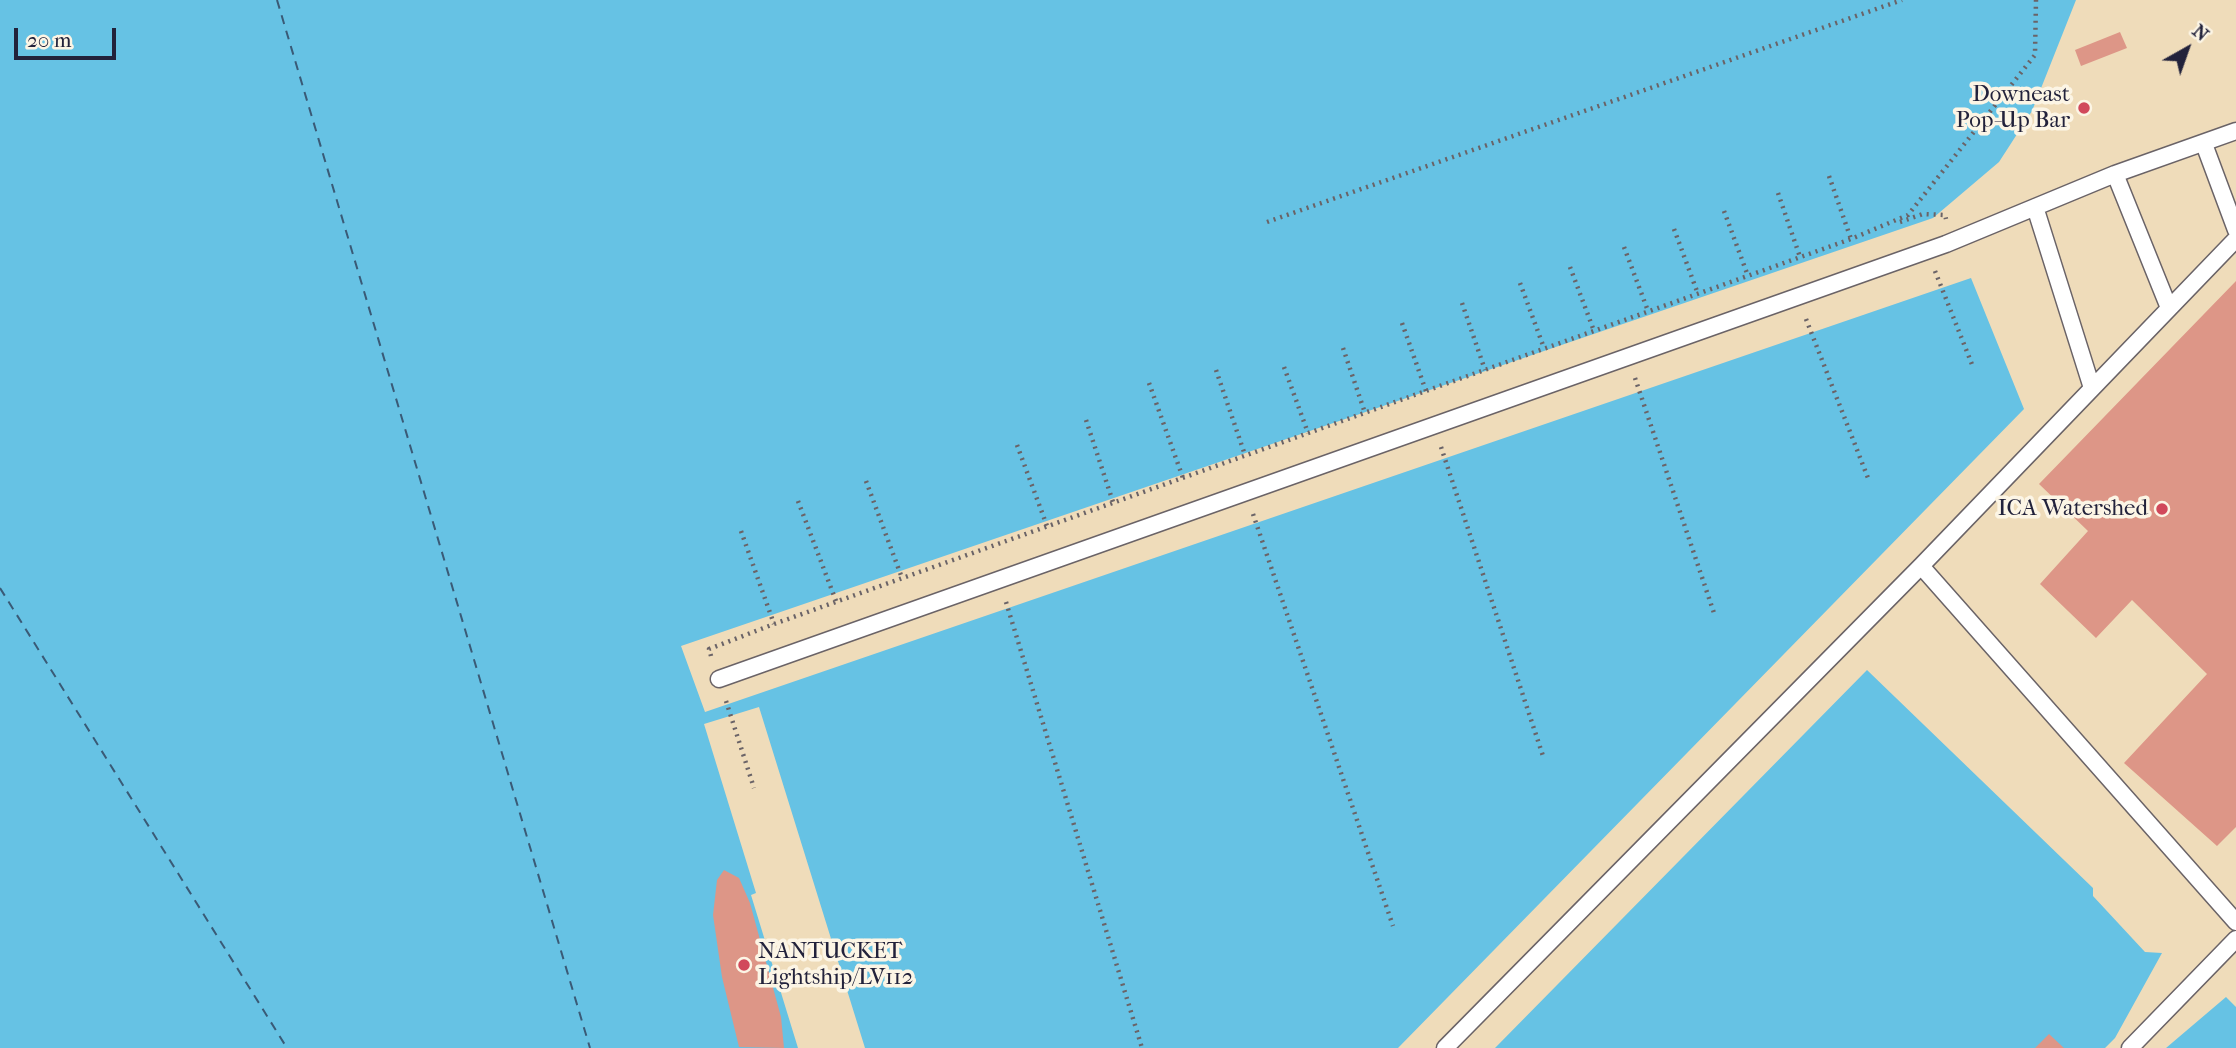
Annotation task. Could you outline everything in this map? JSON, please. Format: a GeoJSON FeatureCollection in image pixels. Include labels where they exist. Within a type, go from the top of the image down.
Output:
{"type":"FeatureCollection","features":[{"type":"Feature","properties":{"kind":"lane"},"geometry":{"type":"LineString","coordinates":[[719,678],[1927,251],[2115,174],[2236,131]]}},
{"type":"Feature","properties":{"kind":"lane"},"geometry":{"type":"LineString","coordinates":[[2204,144],[2236,230]]}},
{"type":"Feature","properties":{"kind":"lane"},"geometry":{"type":"LineString","coordinates":[[2115,174],[2169,308]]}},
{"type":"Feature","properties":{"kind":"lane"},"geometry":{"type":"LineString","coordinates":[[2035,207],[2092,388]]}},
{"type":"Feature","properties":{"kind":"lane"},"geometry":{"type":"LineString","coordinates":[[1445,1048],[1921,566],[2236,239]]}},
{"type":"Feature","properties":{"kind":"lane"},"geometry":{"type":"LineString","coordinates":[[1921,566],[2236,922]]}},
{"type":"Feature","properties":{"kind":"lane"},"geometry":{"type":"LineString","coordinates":[[2130,1048],[2236,939]]}},
{"type":"Feature","properties":{"kind":"path"},"geometry":{"type":"LineString","coordinates":[[1267,222],[1902,0]]}},
{"type":"Feature","properties":{"kind":"path"},"geometry":{"type":"LineString","coordinates":[[1872,231],[1908,215],[2035,55],[2036,0]]}},
{"type":"Feature","properties":{"kind":"path"},"geometry":{"type":"LineString","coordinates":[[1829,176],[1850,239]]}},
{"type":"Feature","properties":{"kind":"path"},"geometry":{"type":"LineString","coordinates":[[1778,193],[1800,257]]}},
{"type":"Feature","properties":{"kind":"path"},"geometry":{"type":"LineString","coordinates":[[1724,211],[1748,276]]}},
{"type":"Feature","properties":{"kind":"path"},"geometry":{"type":"LineString","coordinates":[[754,788],[709,649],[1923,214],[1945,215],[1954,241]]}},
{"type":"Feature","properties":{"kind":"path"},"geometry":{"type":"LineString","coordinates":[[1674,229],[1698,294]]}},
{"type":"Feature","properties":{"kind":"path"},"geometry":{"type":"LineString","coordinates":[[1624,247],[1648,312]]}},
{"type":"Feature","properties":{"kind":"path"},"geometry":{"type":"LineString","coordinates":[[1927,251],[1973,367]]}},
{"type":"Feature","properties":{"kind":"path"},"geometry":{"type":"LineString","coordinates":[[1570,267],[1594,331]]}},
{"type":"Feature","properties":{"kind":"path"},"geometry":{"type":"LineString","coordinates":[[1520,283],[1544,348]]}},
{"type":"Feature","properties":{"kind":"path"},"geometry":{"type":"LineString","coordinates":[[1798,297],[1868,478]]}},
{"type":"Feature","properties":{"kind":"path"},"geometry":{"type":"LineString","coordinates":[[1462,303],[1485,370]]}},
{"type":"Feature","properties":{"kind":"path"},"geometry":{"type":"LineString","coordinates":[[1402,323],[1426,391]]}},
{"type":"Feature","properties":{"kind":"path"},"geometry":{"type":"LineString","coordinates":[[1343,348],[1365,413]]}},
{"type":"Feature","properties":{"kind":"path"},"geometry":{"type":"LineString","coordinates":[[1628,358],[1715,616]]}},
{"type":"Feature","properties":{"kind":"path"},"geometry":{"type":"LineString","coordinates":[[1284,368],[1308,433]]}},
{"type":"Feature","properties":{"kind":"path"},"geometry":{"type":"LineString","coordinates":[[1216,370],[1245,456]]}},
{"type":"Feature","properties":{"kind":"path"},"geometry":{"type":"LineString","coordinates":[[1149,383],[1183,478]]}},
{"type":"Feature","properties":{"kind":"path"},"geometry":{"type":"LineString","coordinates":[[1086,420],[1113,503]]}},
{"type":"Feature","properties":{"kind":"path"},"geometry":{"type":"LineString","coordinates":[[1434,426],[1542,756]]}},
{"type":"Feature","properties":{"kind":"path"},"geometry":{"type":"LineString","coordinates":[[1017,444],[1047,526]]}},
{"type":"Feature","properties":{"kind":"path"},"geometry":{"type":"LineString","coordinates":[[866,481],[902,578]]}},
{"type":"Feature","properties":{"kind":"path"},"geometry":{"type":"LineString","coordinates":[[1246,493],[1393,926]]}},
{"type":"Feature","properties":{"kind":"path"},"geometry":{"type":"LineString","coordinates":[[798,501],[836,602]]}},
{"type":"Feature","properties":{"kind":"path"},"geometry":{"type":"LineString","coordinates":[[741,530],[774,624]]}},
{"type":"Feature","properties":{"kind":"path"},"geometry":{"type":"LineString","coordinates":[[999,581],[1142,1048]]}},
{"type":"Feature","properties":{"kind":"water"},"geometry":{"type":"Polygon","coordinates":[[[0,0],[2076,0],[2032,111],[1999,162],[1933,218],[681,646],[705,712],[1971,278],[2024,409],[1398,1048],[0,1048],[0,0]]]}},
{"type":"Feature","properties":{"kind":"water"},"geometry":{"type":"Polygon","coordinates":[[[1867,670],[2093,888],[2093,896],[2145,952],[2162,953],[2115,1038],[2105,1048],[1495,1048],[1867,670]]]}},
{"type":"Feature","properties":{"kind":"water"},"geometry":{"type":"Polygon","coordinates":[[[2226,997],[2236,1007],[2236,1048],[2166,1048],[2226,997]]]}},
{"type":"Feature","properties":{"kind":"pier"},"geometry":{"type":"Polygon","coordinates":[[[759,707],[865,1048],[798,1048],[751,895],[756,893],[704,724],[759,707]]]}},
{"type":"Feature","properties":{"kind":"building"},"geometry":{"type":"Polygon","coordinates":[[[2120,32],[2127,48],[2081,66],[2075,50],[2120,32]]]}},
{"type":"Feature","properties":{"kind":"building"},"geometry":{"type":"Polygon","coordinates":[[[2236,281],[2236,827],[2217,846],[2124,763],[2207,674],[2132,600],[2096,638],[2040,584],[2088,531],[2039,484],[2236,281]]]}},
{"type":"Feature","properties":{"kind":"building","name":"NANTUCKET Lightship/LV112"},"geometry":{"type":"Polygon","coordinates":[[[724,870],[739,878],[750,903],[781,1017],[784,1048],[739,1047],[722,977],[713,915],[717,880],[724,870]]]}},
{"type":"Feature","properties":{"kind":"building"},"geometry":{"type":"Polygon","coordinates":[[[2049,1034],[2064,1048],[2035,1048],[2049,1034]]]}},
{"type":"Feature","properties":{"kind":"ferry route"},"geometry":{"type":"LineString","coordinates":[[277,0],[590,1048]]}},
{"type":"Feature","properties":{"kind":"ferry route"},"geometry":{"type":"LineString","coordinates":[[0,588],[287,1048]]}},
{"type":"Feature","properties":{"kind":"place","name":"Downeast Pop-Up Bar"},"geometry":{"type":"Point","coordinates":[2084,108]}},
{"type":"Feature","properties":{"kind":"place","name":"ICA Watershed"},"geometry":{"type":"Point","coordinates":[2162,509]}},
{"type":"Feature","properties":{"kind":"place","name":"NANTUCKET Lightship/LV112"},"geometry":{"type":"Point","coordinates":[744,965]}}]}
